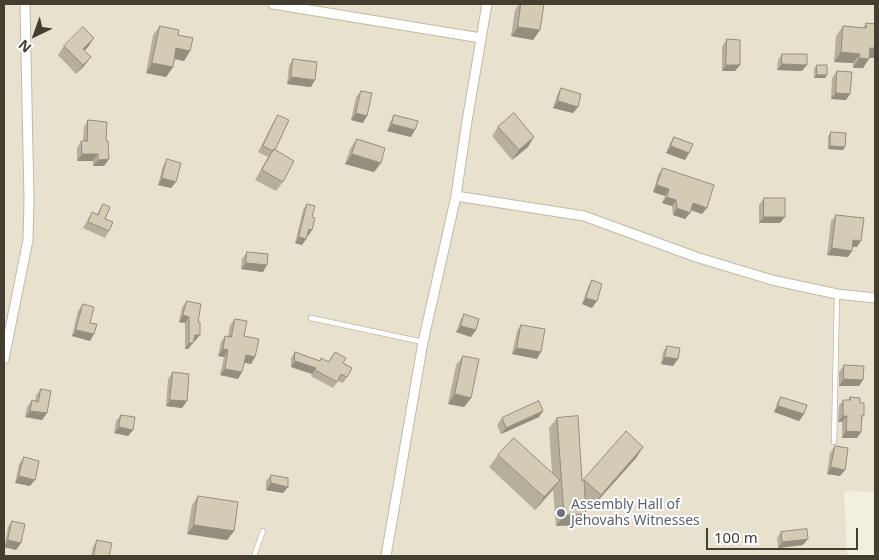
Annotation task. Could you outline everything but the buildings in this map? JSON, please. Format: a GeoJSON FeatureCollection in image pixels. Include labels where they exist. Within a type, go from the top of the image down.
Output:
{"type":"FeatureCollection","features":[{"type":"Feature","properties":{"kind":"street"},"geometry":{"type":"LineString","coordinates":[[4,359],[28,240],[29,200],[25,4]]}},
{"type":"Feature","properties":{"kind":"street"},"geometry":{"type":"LineString","coordinates":[[273,4],[481,38]]}},
{"type":"Feature","properties":{"kind":"street"},"geometry":{"type":"LineString","coordinates":[[386,556],[423,342],[456,196],[487,4]]}},
{"type":"Feature","properties":{"kind":"street"},"geometry":{"type":"LineString","coordinates":[[456,196],[584,216],[696,257],[772,280],[837,294],[875,298]]}},
{"type":"Feature","properties":{"kind":"lane"},"geometry":{"type":"LineString","coordinates":[[834,442],[837,294]]}},
{"type":"Feature","properties":{"kind":"lane"},"geometry":{"type":"LineString","coordinates":[[311,318],[423,342]]}},
{"type":"Feature","properties":{"kind":"lane"},"geometry":{"type":"LineString","coordinates":[[254,556],[263,531]]}},
{"type":"Feature","properties":{"kind":"shaded area"},"geometry":{"type":"Polygon","coordinates":[[[4,4],[875,4],[875,492],[844,491],[847,556],[4,556],[4,4]]]}},
{"type":"Feature","properties":{"kind":"place","name":"Assembly Hall of Jehovahs Witnesses"},"geometry":{"type":"Point","coordinates":[561,513]}}]}
